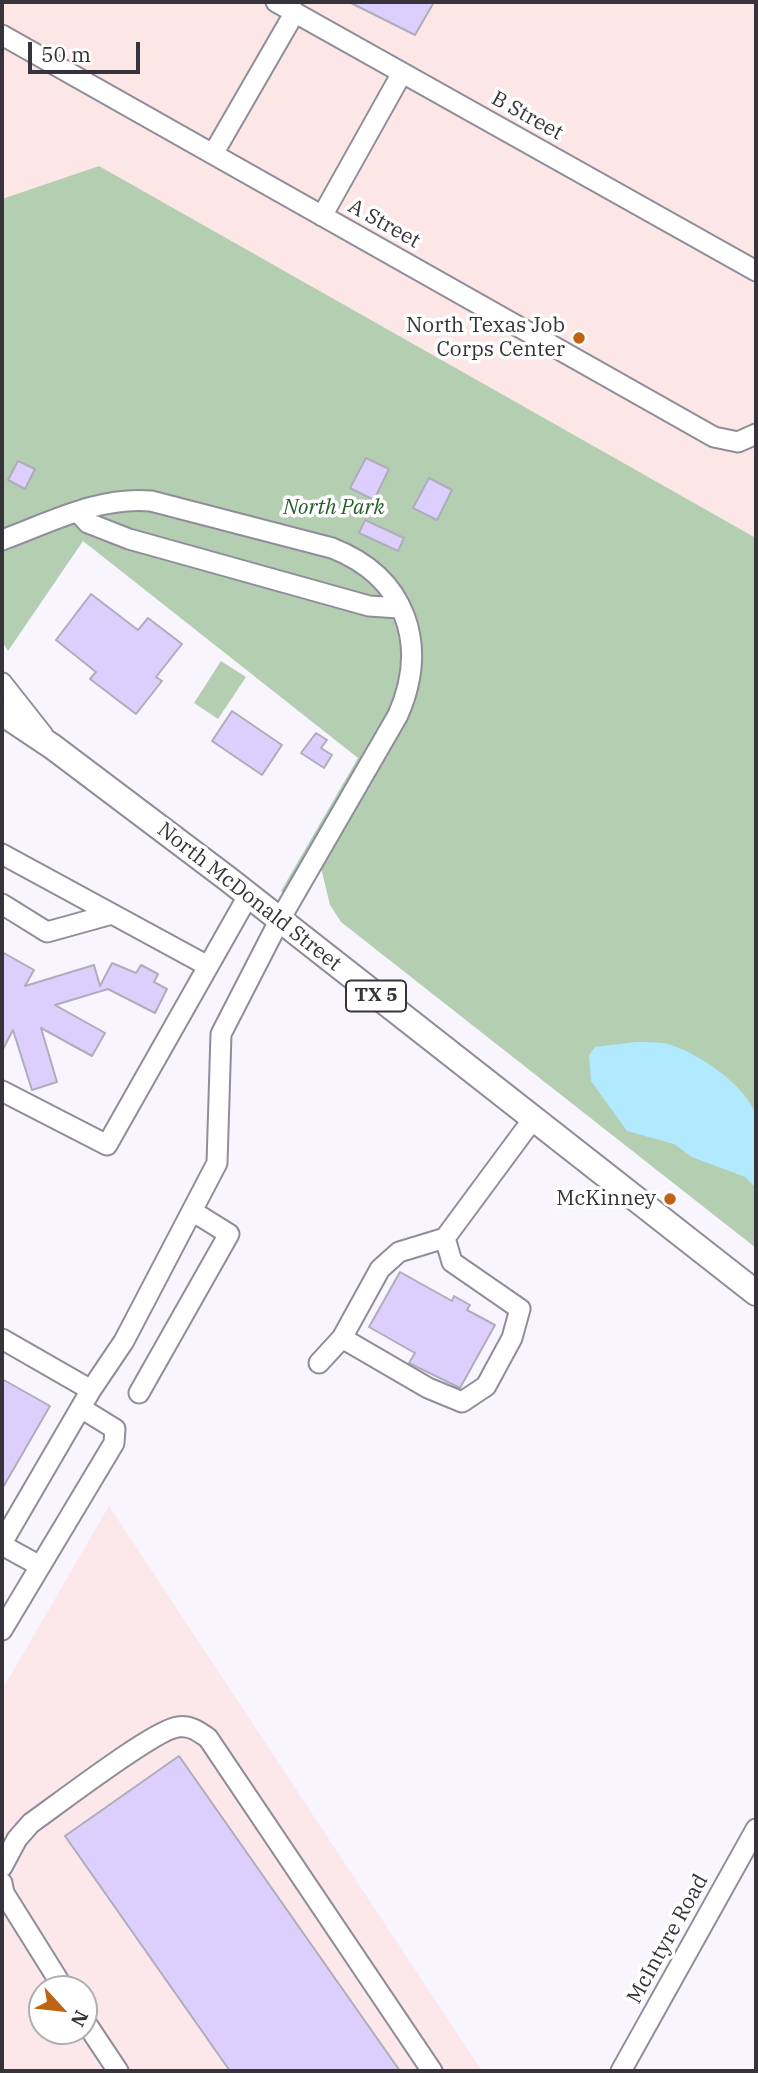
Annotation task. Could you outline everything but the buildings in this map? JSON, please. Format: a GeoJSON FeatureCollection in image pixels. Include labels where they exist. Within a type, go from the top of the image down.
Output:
{"type":"FeatureCollection","features":[{"type":"Feature","properties":{"kind":"main road","name":"North McDonald Street"},"geometry":{"type":"LineString","coordinates":[[2,713],[53,747],[248,896],[756,1293]]}},
{"type":"Feature","properties":{"kind":"street","name":"B Street"},"geometry":{"type":"LineString","coordinates":[[276,2],[756,271]]}},
{"type":"Feature","properties":{"kind":"street"},"geometry":{"type":"LineString","coordinates":[[214,154],[295,12]]}},
{"type":"Feature","properties":{"kind":"street","name":"A Street"},"geometry":{"type":"LineString","coordinates":[[2,35],[714,437],[730,442],[751,437]]}},
{"type":"Feature","properties":{"kind":"street"},"geometry":{"type":"LineString","coordinates":[[322,216],[402,73]]}},
{"type":"Feature","properties":{"kind":"street"},"geometry":{"type":"LineString","coordinates":[[2,540],[112,501],[151,501],[332,548],[353,557],[374,573],[399,608],[411,632],[414,652],[406,696],[380,748],[279,921],[221,1034],[217,1163],[124,1341],[91,1391],[2,1544],[40,1566]]}},
{"type":"Feature","properties":{"kind":"street"},"geometry":{"type":"LineString","coordinates":[[78,512],[88,523],[129,539],[369,606],[399,608]]}},
{"type":"Feature","properties":{"kind":"street"},"geometry":{"type":"LineString","coordinates":[[2,683],[53,747]]}},
{"type":"Feature","properties":{"kind":"street"},"geometry":{"type":"LineString","coordinates":[[2,854],[208,967]]}},
{"type":"Feature","properties":{"kind":"street"},"geometry":{"type":"LineString","coordinates":[[2,1091],[107,1145],[248,896]]}},
{"type":"Feature","properties":{"kind":"street"},"geometry":{"type":"LineString","coordinates":[[2,904],[47,932],[112,914]]}},
{"type":"Feature","properties":{"kind":"street"},"geometry":{"type":"LineString","coordinates":[[319,1363],[342,1338],[380,1269],[399,1252],[445,1238],[533,1119]]}},
{"type":"Feature","properties":{"kind":"street"},"geometry":{"type":"LineString","coordinates":[[139,1392],[229,1234],[192,1211]]}},
{"type":"Feature","properties":{"kind":"street"},"geometry":{"type":"LineString","coordinates":[[342,1338],[428,1388],[462,1402],[486,1386],[512,1338],[520,1309],[452,1262],[445,1238]]}},
{"type":"Feature","properties":{"kind":"street"},"geometry":{"type":"LineString","coordinates":[[2,1339],[91,1391]]}},
{"type":"Feature","properties":{"kind":"street"},"geometry":{"type":"LineString","coordinates":[[2,1630],[114,1443],[115,1429],[81,1408]]}},
{"type":"Feature","properties":{"kind":"street"},"geometry":{"type":"LineString","coordinates":[[2,1867],[12,1846],[32,1823],[131,1754],[169,1729],[180,1726],[199,1731],[208,1738],[432,2071]]}},
{"type":"Feature","properties":{"kind":"street","name":"McIntyre Road"},"geometry":{"type":"LineString","coordinates":[[621,2071],[756,1829]]}},
{"type":"Feature","properties":{"kind":"street"},"geometry":{"type":"LineString","coordinates":[[2,1883],[4,1893],[55,1975]]}},
{"type":"Feature","properties":{"kind":"street"},"geometry":{"type":"LineString","coordinates":[[98,2041],[118,2071]]}},
{"type":"Feature","properties":{"kind":"shaded area","name":"North Texas Job Corps Center"},"geometry":{"type":"Polygon","coordinates":[[[2,2],[756,2],[756,538],[99,166],[2,199],[2,2]]]}},
{"type":"Feature","properties":{"kind":"shaded area"},"geometry":{"type":"Polygon","coordinates":[[[109,1506],[482,2071],[2,2071],[2,1690],[109,1506]]]}},
{"type":"Feature","properties":{"kind":"green space","name":"North Park"},"geometry":{"type":"Polygon","coordinates":[[[99,166],[756,538],[756,1248],[341,922],[330,905],[321,868],[299,904],[281,891],[358,758],[83,541],[8,651],[2,641],[2,199],[99,166]]]}},
{"type":"Feature","properties":{"kind":"green space"},"geometry":{"type":"Polygon","coordinates":[[[221,661],[246,677],[218,719],[194,703],[221,661]]]}},
{"type":"Feature","properties":{"kind":"water"},"geometry":{"type":"Polygon","coordinates":[[[636,1042],[675,1046],[719,1071],[744,1094],[756,1118],[756,1188],[745,1177],[692,1157],[674,1144],[627,1131],[591,1081],[589,1055],[595,1047],[636,1042]]]}},
{"type":"Feature","properties":{"kind":"place","name":"North Texas Job Corps Center"},"geometry":{"type":"Point","coordinates":[579,338]}},
{"type":"Feature","properties":{"kind":"place","name":"McKinney"},"geometry":{"type":"Point","coordinates":[670,1199]}}]}
